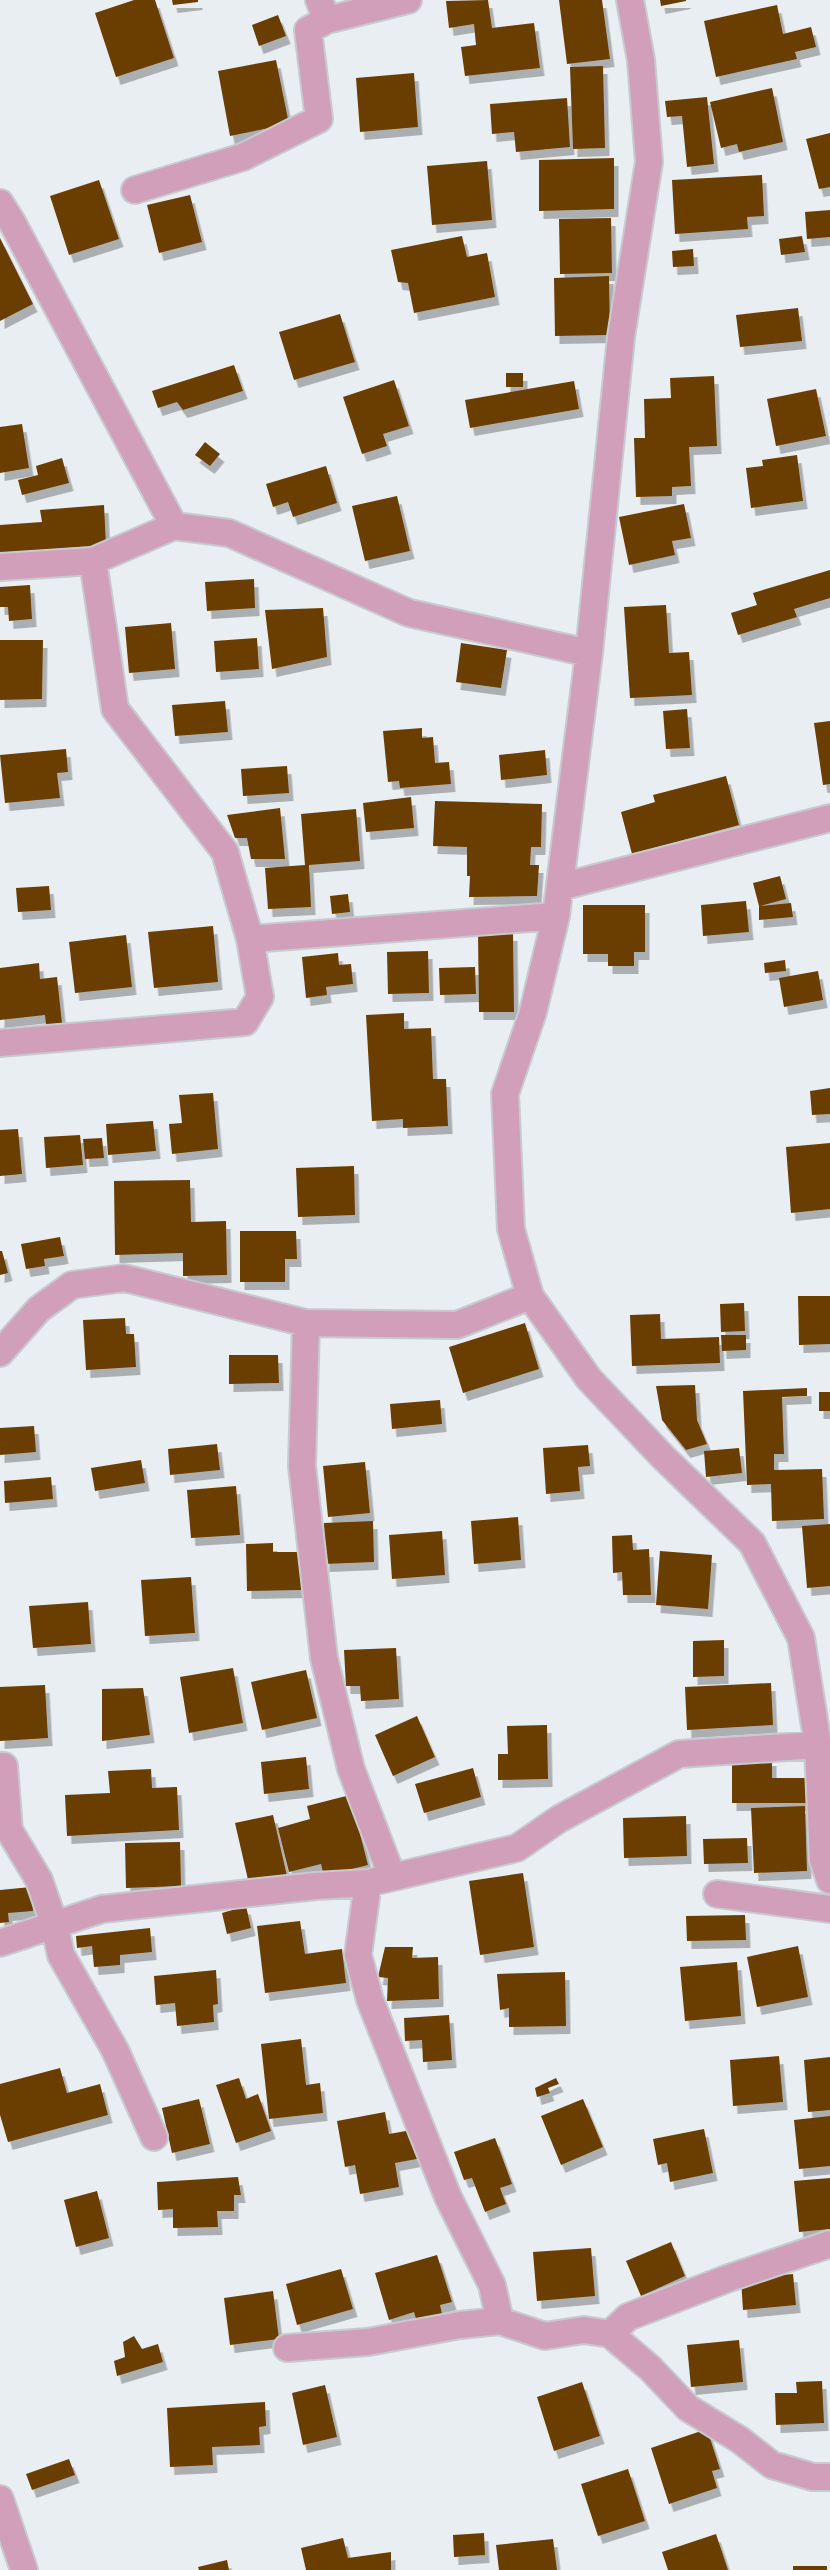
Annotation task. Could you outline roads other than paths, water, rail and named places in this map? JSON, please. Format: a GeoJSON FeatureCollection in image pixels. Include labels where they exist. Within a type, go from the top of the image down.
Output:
{"type":"FeatureCollection","features":[{"type":"Feature","properties":{"kind":"street"},"geometry":{"type":"LineString","coordinates":[[135,190],[243,157],[319,119],[308,30],[323,10],[408,0]]}},
{"type":"Feature","properties":{"kind":"street"},"geometry":{"type":"LineString","coordinates":[[630,0],[641,60],[649,162],[621,337],[589,653],[556,916],[533,1012],[505,1094],[511,1229],[530,1296],[589,1379],[663,1457],[752,1543],[801,1637],[818,1745],[823,1860],[830,1880]]}},
{"type":"Feature","properties":{"kind":"street"},"geometry":{"type":"LineString","coordinates":[[0,203],[174,526]]}},
{"type":"Feature","properties":{"kind":"street"},"geometry":{"type":"LineString","coordinates":[[0,566],[93,561],[174,526],[229,533],[409,613],[589,653]]}},
{"type":"Feature","properties":{"kind":"street"},"geometry":{"type":"LineString","coordinates":[[0,1043],[245,1022],[260,997],[250,939],[225,852],[115,709],[93,561]]}},
{"type":"Feature","properties":{"kind":"street"},"geometry":{"type":"LineString","coordinates":[[560,887],[830,818]]}},
{"type":"Feature","properties":{"kind":"street"},"geometry":{"type":"LineString","coordinates":[[250,939],[556,916]]}},
{"type":"Feature","properties":{"kind":"street"},"geometry":{"type":"LineString","coordinates":[[0,1353],[38,1308],[72,1285],[124,1278],[306,1323],[457,1325],[530,1296]]}},
{"type":"Feature","properties":{"kind":"street"},"geometry":{"type":"LineString","coordinates":[[306,1323],[302,1466],[324,1658],[380,1880],[358,1955],[370,2000],[448,2197],[492,2285],[500,2321]]}},
{"type":"Feature","properties":{"kind":"street"},"geometry":{"type":"LineString","coordinates":[[0,1943],[102,1909],[380,1880],[517,1848],[559,1819],[679,1754],[818,1745]]}},
{"type":"Feature","properties":{"kind":"street"},"geometry":{"type":"LineString","coordinates":[[0,1766],[4,1766],[9,1830],[39,1880],[54,1923],[61,1955],[115,2050],[154,2137]]}},
{"type":"Feature","properties":{"kind":"street"},"geometry":{"type":"LineString","coordinates":[[717,1894],[830,1909]]}},
{"type":"Feature","properties":{"kind":"street"},"geometry":{"type":"LineString","coordinates":[[610,2334],[628,2317],[729,2278],[830,2244]]}},
{"type":"Feature","properties":{"kind":"street"},"geometry":{"type":"LineString","coordinates":[[286,2348],[368,2342],[460,2325],[500,2321],[545,2336],[584,2330],[610,2334],[650,2368],[688,2408],[740,2440],[772,2465],[813,2477],[830,2477]]}},
{"type":"Feature","properties":{"kind":"street"},"geometry":{"type":"LineString","coordinates":[[0,2499],[24,2570]]}}]}
